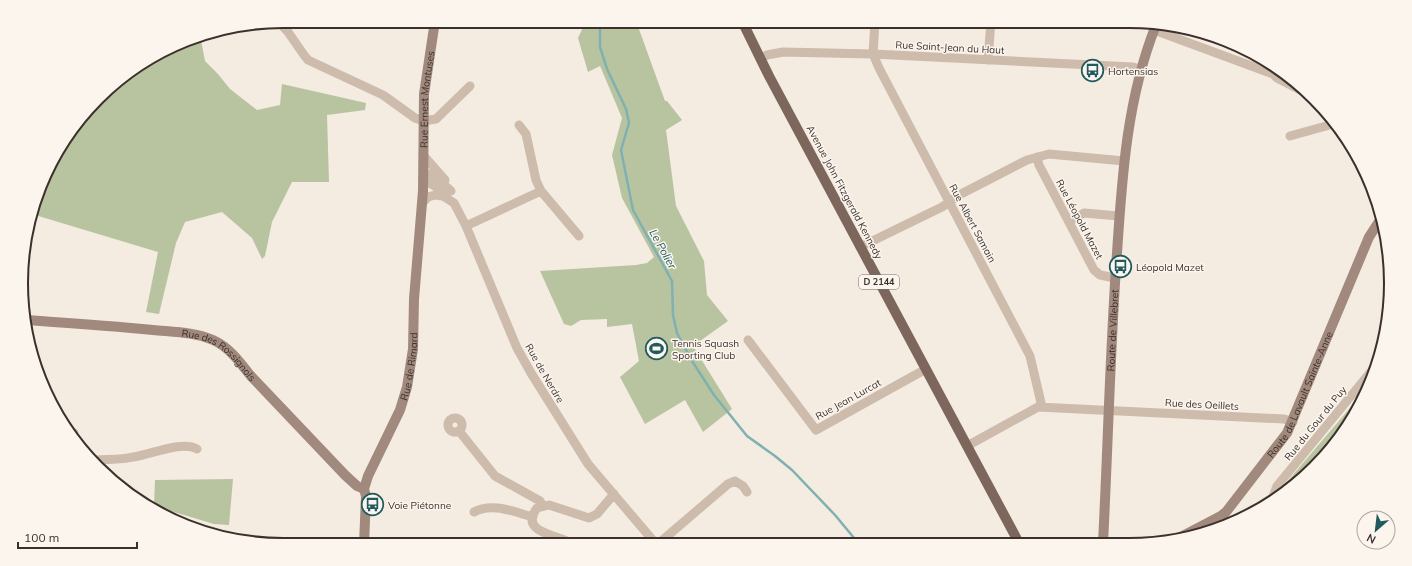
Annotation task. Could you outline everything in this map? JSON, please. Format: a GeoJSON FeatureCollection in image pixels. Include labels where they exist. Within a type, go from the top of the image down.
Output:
{"type":"FeatureCollection","features":[{"type":"Feature","properties":{"kind":"main road","name":"Avenue John Fitzgerald Kennedy"},"geometry":{"type":"LineString","coordinates":[[745,28],[760,59],[1015,538]]}},
{"type":"Feature","properties":{"kind":"street"},"geometry":{"type":"LineString","coordinates":[[284,28],[308,60],[383,95],[415,118],[423,121],[436,119],[470,86]]}},
{"type":"Feature","properties":{"kind":"street","name":"Rue Ernest Montuses"},"geometry":{"type":"LineString","coordinates":[[423,179],[424,94],[434,28]]}},
{"type":"Feature","properties":{"kind":"street"},"geometry":{"type":"LineString","coordinates":[[873,54],[874,28]]}},
{"type":"Feature","properties":{"kind":"street"},"geometry":{"type":"LineString","coordinates":[[988,60],[990,28]]}},
{"type":"Feature","properties":{"kind":"street","name":"Route de Villebret"},"geometry":{"type":"LineString","coordinates":[[1104,538],[1115,278],[1124,161],[1131,115],[1141,69],[1154,30]]}},
{"type":"Feature","properties":{"kind":"street"},"geometry":{"type":"LineString","coordinates":[[1160,30],[1264,67]]}},
{"type":"Feature","properties":{"kind":"street","name":"Rue Saint-Jean du Haut"},"geometry":{"type":"LineString","coordinates":[[760,59],[767,55],[783,52],[873,54],[1133,67],[1141,69]]}},
{"type":"Feature","properties":{"kind":"street","name":"Rue Albert Samain"},"geometry":{"type":"LineString","coordinates":[[873,54],[1030,356],[1042,407]]}},
{"type":"Feature","properties":{"kind":"street"},"geometry":{"type":"LineString","coordinates":[[1275,74],[1277,78],[1286,83]]}},
{"type":"Feature","properties":{"kind":"street"},"geometry":{"type":"LineString","coordinates":[[519,125],[526,134],[536,180],[542,191],[579,236]]}},
{"type":"Feature","properties":{"kind":"street"},"geometry":{"type":"LineString","coordinates":[[1290,136],[1329,125]]}},
{"type":"Feature","properties":{"kind":"street"},"geometry":{"type":"LineString","coordinates":[[860,247],[928,214],[961,194],[1027,160],[1049,154],[1124,161]]}},
{"type":"Feature","properties":{"kind":"street"},"geometry":{"type":"LineString","coordinates":[[422,203],[428,197],[447,193],[444,178],[423,155]]}},
{"type":"Feature","properties":{"kind":"street","name":"Rue Léopold Mazet"},"geometry":{"type":"LineString","coordinates":[[1037,157],[1039,165],[1094,270],[1100,275],[1115,278]]}},
{"type":"Feature","properties":{"kind":"street","name":"Rue de Nerdre"},"geometry":{"type":"LineString","coordinates":[[423,179],[447,193],[454,203],[466,226],[517,348],[580,452],[588,464],[652,538]]}},
{"type":"Feature","properties":{"kind":"street","name":"Rue de Rimard"},"geometry":{"type":"LineString","coordinates":[[364,538],[366,496],[364,489],[368,476],[400,410],[407,387],[413,349],[414,299],[423,179]]}},
{"type":"Feature","properties":{"kind":"street"},"geometry":{"type":"LineString","coordinates":[[466,226],[542,191]]}},
{"type":"Feature","properties":{"kind":"street"},"geometry":{"type":"LineString","coordinates":[[1074,219],[1084,213],[1119,216]]}},
{"type":"Feature","properties":{"kind":"street","name":"Route de Lavault Sainte-Anne"},"geometry":{"type":"LineString","coordinates":[[1197,528],[1226,512],[1284,438],[1293,422],[1369,237],[1377,225]]}},
{"type":"Feature","properties":{"kind":"street","name":"Rue des Rossignols"},"geometry":{"type":"LineString","coordinates":[[31,320],[199,335],[214,340],[227,348],[250,375],[346,475],[357,486],[364,489]]}},
{"type":"Feature","properties":{"kind":"street","name":"Rue Jean Lurcat"},"geometry":{"type":"LineString","coordinates":[[748,340],[816,430],[926,369]]}},
{"type":"Feature","properties":{"kind":"street","name":"Rue du Gour du Puy"},"geometry":{"type":"LineString","coordinates":[[1275,492],[1277,486],[1366,377]]}},
{"type":"Feature","properties":{"kind":"street"},"geometry":{"type":"LineString","coordinates":[[967,446],[1038,407],[1042,407]]}},
{"type":"Feature","properties":{"kind":"street","name":"Rue des Oeillets"},"geometry":{"type":"LineString","coordinates":[[1042,407],[1284,419],[1293,422]]}},
{"type":"Feature","properties":{"kind":"street"},"geometry":{"type":"LineString","coordinates":[[459,431],[495,476],[540,501],[543,506]]}},
{"type":"Feature","properties":{"kind":"street"},"geometry":{"type":"LineString","coordinates":[[100,460],[115,460],[134,457],[186,446],[197,449]]}},
{"type":"Feature","properties":{"kind":"street"},"geometry":{"type":"LineString","coordinates":[[664,538],[728,484],[735,481],[743,486],[747,492]]}},
{"type":"Feature","properties":{"kind":"street"},"geometry":{"type":"LineString","coordinates":[[551,538],[539,531],[532,522],[534,512],[537,508],[549,505],[589,518],[597,514],[614,494]]}},
{"type":"Feature","properties":{"kind":"street"},"geometry":{"type":"LineString","coordinates":[[474,512],[481,508],[495,507],[533,517]]}},
{"type":"Feature","properties":{"kind":"green space"},"geometry":{"type":"Polygon","coordinates":[[[583,28],[639,28],[665,101],[667,101],[682,120],[666,130],[676,206],[704,261],[707,295],[728,321],[693,346],[732,409],[703,432],[685,400],[645,424],[620,377],[639,361],[632,324],[607,327],[607,319],[581,320],[571,326],[564,324],[540,271],[636,265],[647,263],[654,257],[622,198],[612,155],[622,118],[600,66],[588,72],[578,38],[583,28]]]}},
{"type":"Feature","properties":{"kind":"green space"},"geometry":{"type":"Polygon","coordinates":[[[201,42],[205,61],[230,89],[257,110],[280,105],[282,84],[366,103],[365,110],[327,115],[329,182],[292,182],[272,222],[265,256],[262,259],[252,238],[222,212],[185,222],[176,243],[159,314],[146,312],[158,252],[37,216],[47,185],[71,141],[91,115],[115,91],[141,71],[170,54],[201,42]]]}},
{"type":"Feature","properties":{"kind":"green space"},"geometry":{"type":"Polygon","coordinates":[[[1354,404],[1341,425],[1321,451],[1297,475],[1285,484],[1354,404]]]}},
{"type":"Feature","properties":{"kind":"green space"},"geometry":{"type":"Polygon","coordinates":[[[233,479],[229,525],[214,524],[165,509],[155,504],[155,480],[233,479]]]}},
{"type":"Feature","properties":{"kind":"waterway","name":"Le Polier"},"geometry":{"type":"LineString","coordinates":[[600,28],[600,47],[607,69],[626,109],[629,123],[621,150],[633,210],[672,281],[673,315],[677,333],[692,361],[714,395],[747,436],[792,470],[835,515],[854,538]]}},
{"type":"Feature","properties":{"kind":"place","name":"Hortensias"},"geometry":{"type":"Point","coordinates":[1093,71]}},
{"type":"Feature","properties":{"kind":"place","name":"Léopold Mazet"},"geometry":{"type":"Point","coordinates":[1121,267]}},
{"type":"Feature","properties":{"kind":"place","name":"Tennis Squash Sporting Club"},"geometry":{"type":"Point","coordinates":[657,349]}},
{"type":"Feature","properties":{"kind":"place","name":"Voie Piétonne"},"geometry":{"type":"Point","coordinates":[372,505]}}]}
